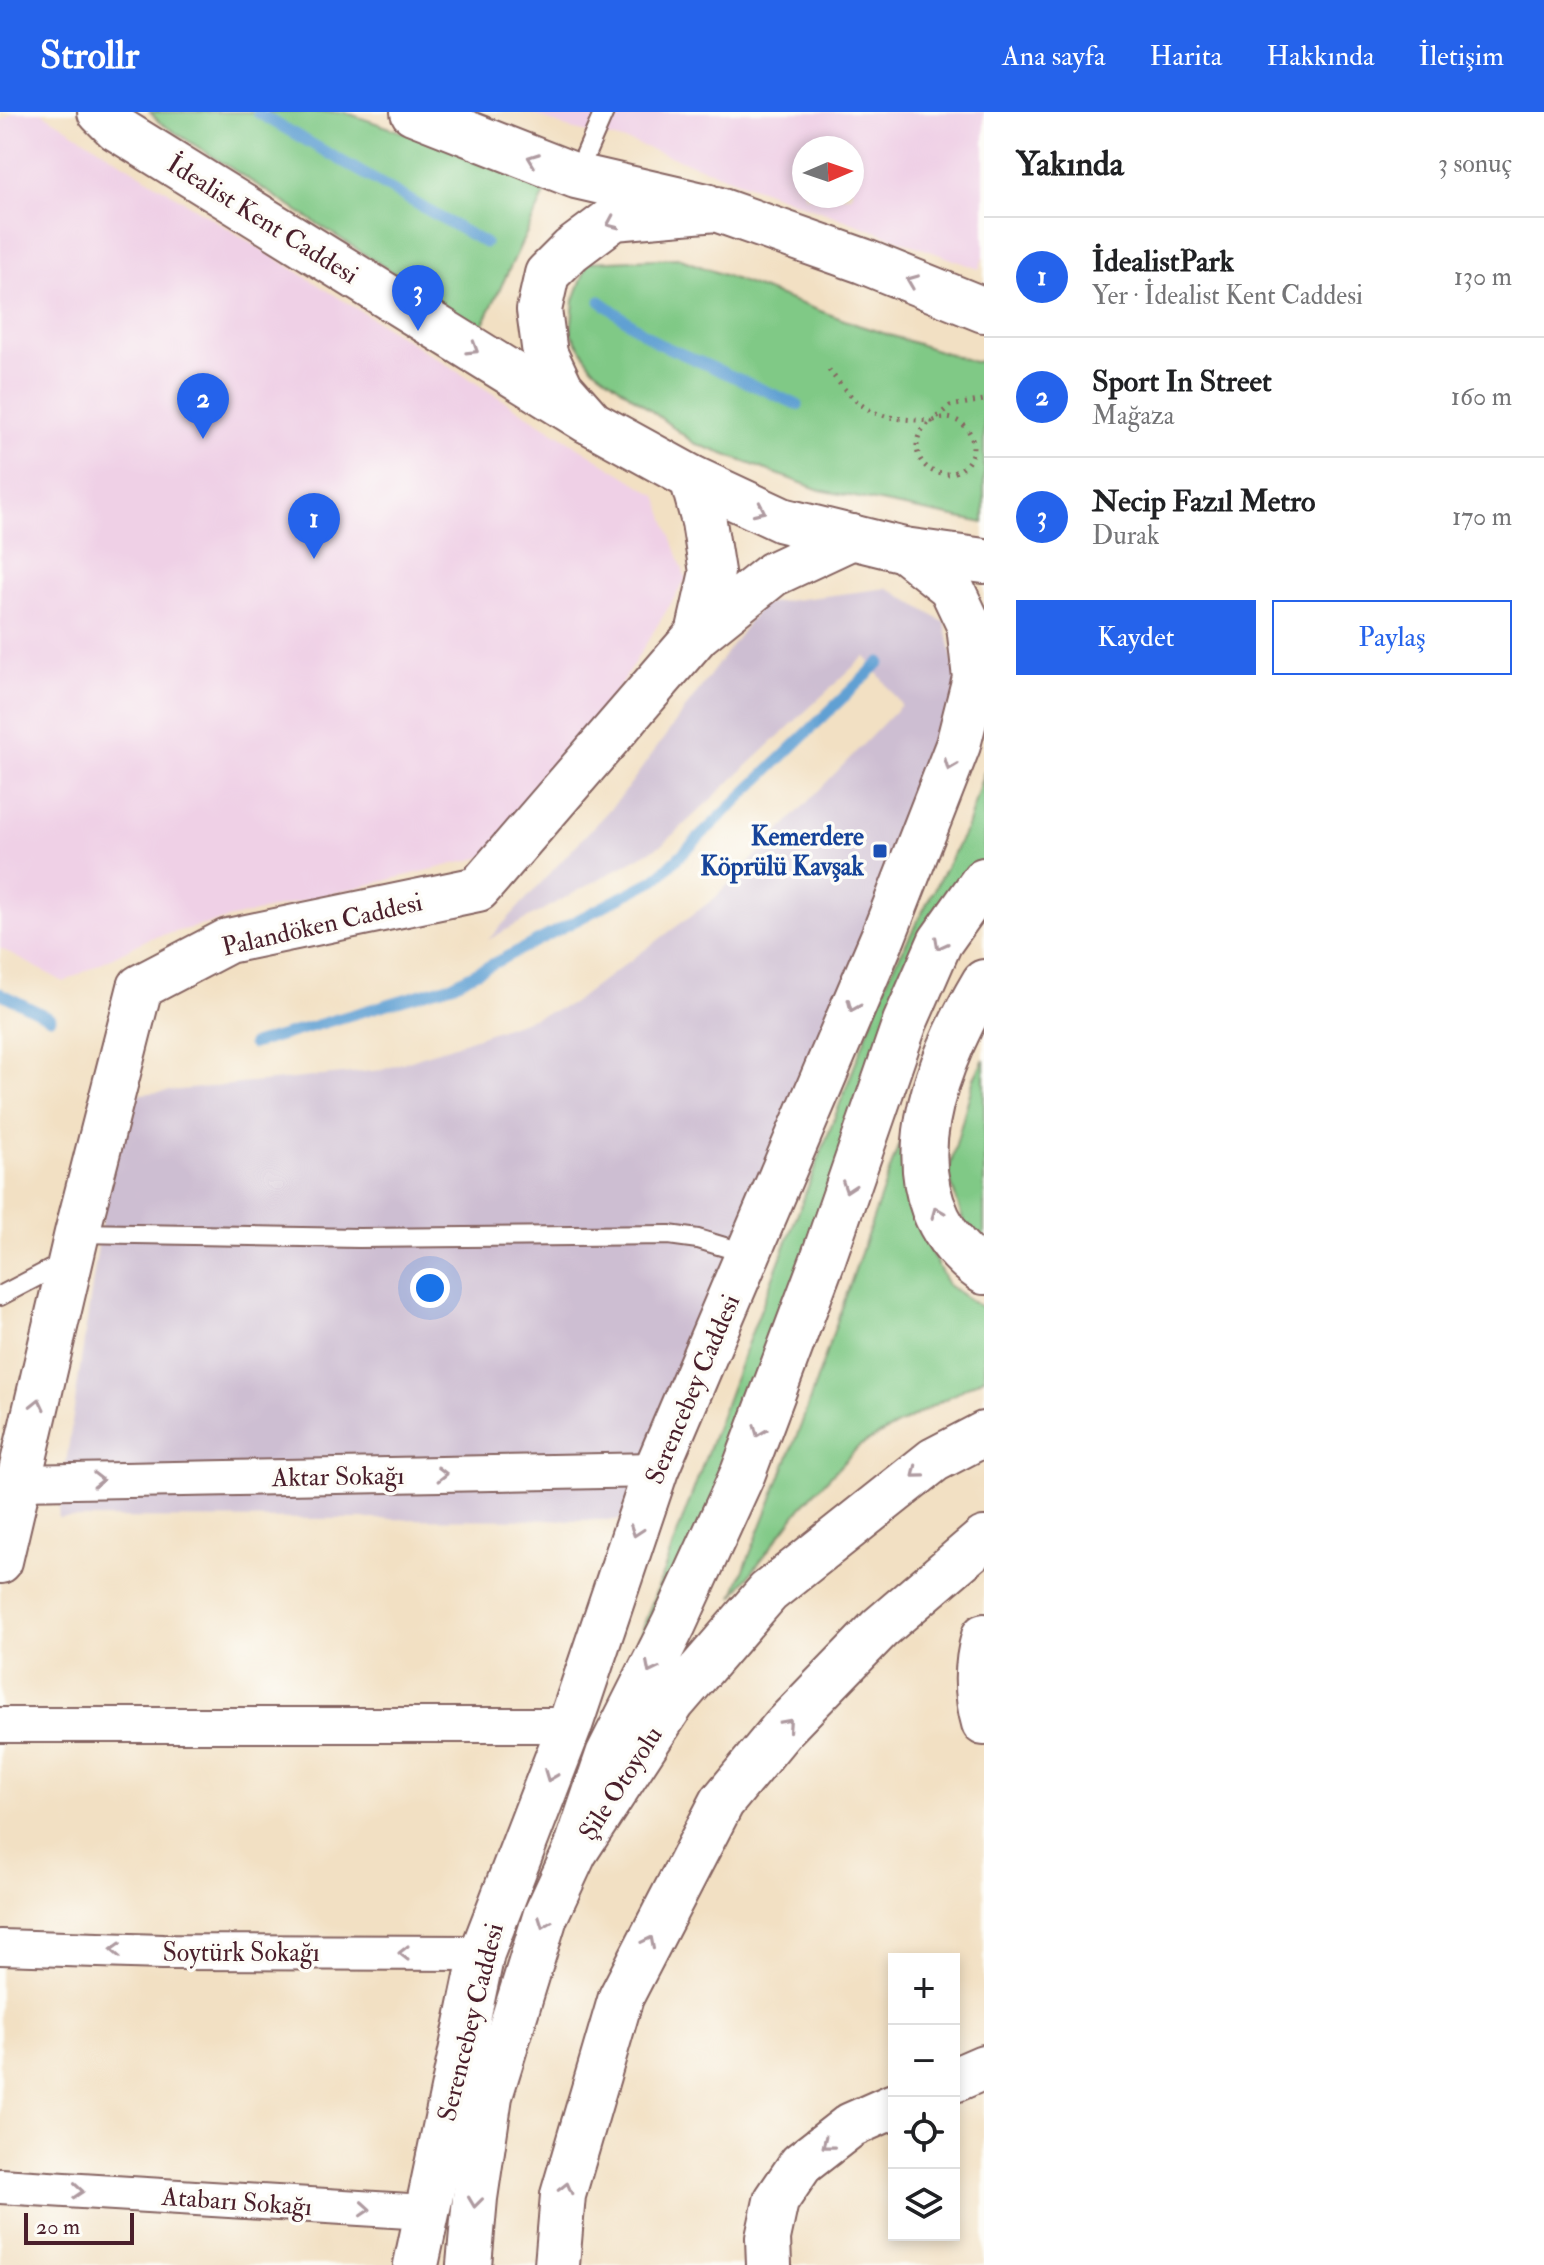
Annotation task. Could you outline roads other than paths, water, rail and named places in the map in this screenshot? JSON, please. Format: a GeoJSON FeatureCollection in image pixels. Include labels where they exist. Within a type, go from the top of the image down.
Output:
{"type":"FeatureCollection","features":[{"type":"Feature","properties":{"kind":"main road","name":"İdealist Kent Caddesi"},"geometry":{"type":"LineString","coordinates":[[100,112],[116,128],[592,423],[692,478],[782,520],[904,550],[984,561]]}},
{"type":"Feature","properties":{"kind":"main road","name":"İdealist Kent Caddesi"},"geometry":{"type":"LineString","coordinates":[[413,112],[576,176],[716,209],[863,261],[984,310]]}},
{"type":"Feature","properties":{"kind":"main road","name":"İdealist Kent Caddesi"},"geometry":{"type":"LineString","coordinates":[[592,423],[561,388],[545,354],[539,310],[547,274],[571,250],[614,218],[716,209]]}},
{"type":"Feature","properties":{"kind":"main road"},"geometry":{"type":"LineString","coordinates":[[692,478],[704,522],[712,572],[698,634]]}},
{"type":"Feature","properties":{"kind":"main road","name":"Palandöken Caddesi"},"geometry":{"type":"LineString","coordinates":[[0,1561],[74,1246],[140,987],[228,941],[478,889],[698,634],[773,574],[852,537]]}},
{"type":"Feature","properties":{"kind":"main road","name":"Serencebey Caddesi"},"geometry":{"type":"LineString","coordinates":[[416,2265],[482,1953],[570,1725],[656,1470],[883,937],[958,745],[975,678],[969,625],[951,587],[904,550]]}},
{"type":"Feature","properties":{"kind":"main road"},"geometry":{"type":"LineString","coordinates":[[575,1852],[608,1755],[674,1624],[743,1473],[822,1262],[905,1022],[940,942],[984,880]]}},
{"type":"Feature","properties":{"kind":"main road"},"geometry":{"type":"LineString","coordinates":[[984,982],[960,1025],[940,1073],[927,1121],[923,1156],[927,1183],[947,1237],[984,1272]]}},
{"type":"Feature","properties":{"kind":"main road","name":"Şile Otoyolu"},"geometry":{"type":"LineString","coordinates":[[469,2265],[490,2096],[545,1917],[575,1852],[673,1702],[768,1592],[934,1460],[984,1434]]}},
{"type":"Feature","properties":{"kind":"main road"},"geometry":{"type":"LineString","coordinates":[[557,2265],[563,2195],[621,1997],[722,1802],[784,1727],[880,1628],[918,1592],[984,1539]]}},
{"type":"Feature","properties":{"kind":"main road"},"geometry":{"type":"LineString","coordinates":[[984,1636],[978,1678],[984,1723]]}},
{"type":"Feature","properties":{"kind":"main road"},"geometry":{"type":"LineString","coordinates":[[960,2077],[984,2067]]}},
{"type":"Feature","properties":{"kind":"main road"},"geometry":{"type":"LineString","coordinates":[[769,2265],[768,2238],[776,2201],[801,2164],[851,2125],[888,2109]]}},
{"type":"Feature","properties":{"kind":"street","name":"Aktar Sokağı"},"geometry":{"type":"LineString","coordinates":[[20,1482],[656,1470]]}},
{"type":"Feature","properties":{"kind":"street"},"geometry":{"type":"LineString","coordinates":[[0,1725],[570,1725]]}},
{"type":"Feature","properties":{"kind":"street","name":"Soytürk Sokağı"},"geometry":{"type":"LineString","coordinates":[[0,1947],[179,1952],[482,1953]]}},
{"type":"Feature","properties":{"kind":"street","name":"Atabarı Sokağı"},"geometry":{"type":"LineString","coordinates":[[0,2186],[425,2212]]}},
{"type":"Feature","properties":{"kind":"lane"},"geometry":{"type":"LineString","coordinates":[[576,176],[604,112]]}},
{"type":"Feature","properties":{"kind":"lane"},"geometry":{"type":"LineString","coordinates":[[0,1296],[74,1246],[359,1238],[669,1235],[698,1239],[748,1254]]}},
{"type":"Feature","properties":{"kind":"waterway"},"geometry":{"type":"LineString","coordinates":[[258,113],[485,243]]}},
{"type":"Feature","properties":{"kind":"waterway"},"geometry":{"type":"LineString","coordinates":[[600,301],[657,343],[798,405]]}},
{"type":"Feature","properties":{"kind":"waterway"},"geometry":{"type":"LineString","coordinates":[[253,1044],[452,985],[656,879],[880,662]]}},
{"type":"Feature","properties":{"kind":"waterway"},"geometry":{"type":"LineString","coordinates":[[0,993],[50,1018]]}},
{"type":"Feature","properties":{"kind":"place","name":"Necip Fazıl Metro"},"geometry":{"type":"Point","coordinates":[418,331]}},
{"type":"Feature","properties":{"kind":"place","name":"Sport In Street"},"geometry":{"type":"Point","coordinates":[203,439]}},
{"type":"Feature","properties":{"kind":"place","name":"İdealistPark"},"geometry":{"type":"Point","coordinates":[314,559]}},
{"type":"Feature","properties":{"kind":"place","name":"Kemerdere Köprülü Kavşak"},"geometry":{"type":"Point","coordinates":[880,851]}}]}
